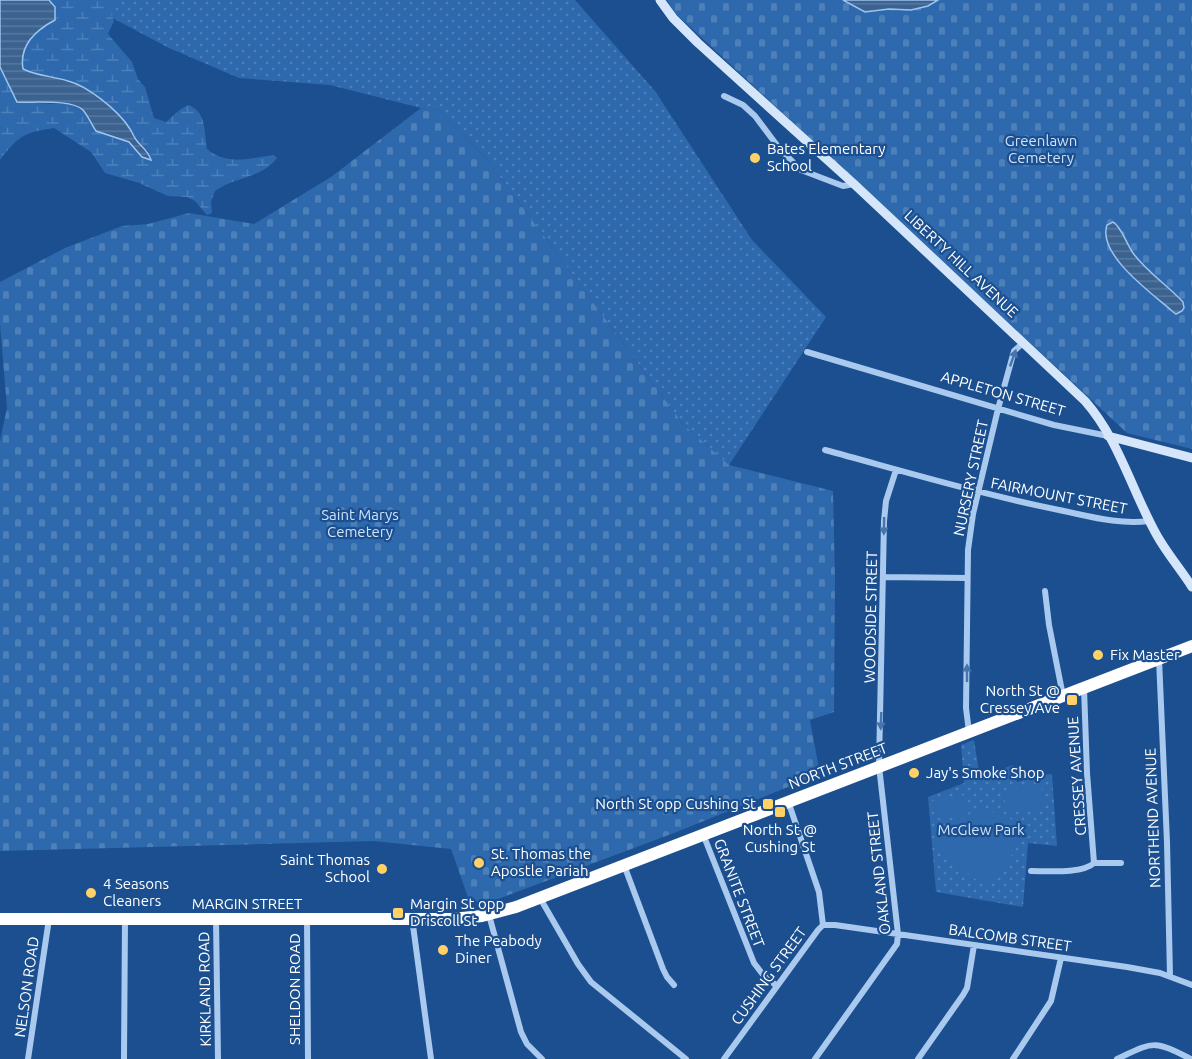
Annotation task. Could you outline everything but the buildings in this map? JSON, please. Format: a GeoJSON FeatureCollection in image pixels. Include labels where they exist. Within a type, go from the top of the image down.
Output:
{"type":"FeatureCollection","features":[{"type":"Feature","properties":{"kind":"highway","name":"NORTH STREET"},"geometry":{"type":"LineString","coordinates":[[491,914],[1192,646]]}},
{"type":"Feature","properties":{"kind":"highway","name":"MARGIN STREET"},"geometry":{"type":"LineString","coordinates":[[0,919],[453,919],[491,914]]}},
{"type":"Feature","properties":{"kind":"main road","name":"LIBERTY HILL AVENUE"},"geometry":{"type":"LineString","coordinates":[[660,0],[673,18],[698,43],[854,184],[1085,401],[1098,417],[1149,521],[1192,587]]}},
{"type":"Feature","properties":{"kind":"main road","name":"APPLETON STREET"},"geometry":{"type":"LineString","coordinates":[[1108,436],[1192,458]]}},
{"type":"Feature","properties":{"kind":"street"},"geometry":{"type":"LineString","coordinates":[[724,96],[743,105],[755,116],[779,148],[801,170],[843,186],[854,184]]}},
{"type":"Feature","properties":{"kind":"street","name":"NURSERY STREET"},"geometry":{"type":"LineString","coordinates":[[969,732],[966,708],[970,525],[1014,351],[1023,342]]}},
{"type":"Feature","properties":{"kind":"street","name":"APPLETON STREET"},"geometry":{"type":"LineString","coordinates":[[807,352],[1054,425],[1108,436]]}},
{"type":"Feature","properties":{"kind":"street","name":"FAIRMOUNT STREET"},"geometry":{"type":"LineString","coordinates":[[825,450],[979,493],[1124,523],[1149,521]]}},
{"type":"Feature","properties":{"kind":"street","name":"WOODSIDE STREET"},"geometry":{"type":"LineString","coordinates":[[879,766],[884,510],[896,470]]}},
{"type":"Feature","properties":{"kind":"street"},"geometry":{"type":"LineString","coordinates":[[884,577],[968,578]]}},
{"type":"Feature","properties":{"kind":"street"},"geometry":{"type":"LineString","coordinates":[[1045,591],[1049,625],[1063,696]]}},
{"type":"Feature","properties":{"kind":"street","name":"NORTHEND AVENUE"},"geometry":{"type":"LineString","coordinates":[[1159,659],[1170,976]]}},
{"type":"Feature","properties":{"kind":"street","name":"CRESSEY AVENUE"},"geometry":{"type":"LineString","coordinates":[[1084,687],[1094,863]]}},
{"type":"Feature","properties":{"kind":"street","name":"OAKLAND STREET"},"geometry":{"type":"LineString","coordinates":[[815,1059],[897,944],[898,934],[879,766]]}},
{"type":"Feature","properties":{"kind":"street","name":"CUSHING STREET"},"geometry":{"type":"LineString","coordinates":[[724,1059],[823,925],[819,892],[788,801]]}},
{"type":"Feature","properties":{"kind":"street","name":"GRANITE STREET"},"geometry":{"type":"LineString","coordinates":[[703,834],[753,963],[777,986]]}},
{"type":"Feature","properties":{"kind":"street"},"geometry":{"type":"LineString","coordinates":[[1031,871],[1075,870],[1090,868],[1094,863],[1120,863]]}},
{"type":"Feature","properties":{"kind":"street"},"geometry":{"type":"LineString","coordinates":[[624,864],[663,969],[674,985]]}},
{"type":"Feature","properties":{"kind":"street"},"geometry":{"type":"LineString","coordinates":[[540,897],[578,964],[591,982],[686,1059]]}},
{"type":"Feature","properties":{"kind":"street"},"geometry":{"type":"LineString","coordinates":[[491,914],[521,1032],[527,1044],[542,1059]]}},
{"type":"Feature","properties":{"kind":"street"},"geometry":{"type":"LineString","coordinates":[[412,918],[431,1059]]}},
{"type":"Feature","properties":{"kind":"street","name":"NELSON ROAD"},"geometry":{"type":"LineString","coordinates":[[28,1059],[49,919]]}},
{"type":"Feature","properties":{"kind":"street"},"geometry":{"type":"LineString","coordinates":[[124,1059],[125,919]]}},
{"type":"Feature","properties":{"kind":"street","name":"KIRKLAND ROAD"},"geometry":{"type":"LineString","coordinates":[[216,919],[218,1059]]}},
{"type":"Feature","properties":{"kind":"street","name":"SHELDON ROAD"},"geometry":{"type":"LineString","coordinates":[[307,919],[308,1059]]}},
{"type":"Feature","properties":{"kind":"street","name":"BALCOMB STREET"},"geometry":{"type":"LineString","coordinates":[[823,925],[1127,967],[1170,976],[1192,985]]}},
{"type":"Feature","properties":{"kind":"street"},"geometry":{"type":"LineString","coordinates":[[918,1059],[967,988],[974,945]]}},
{"type":"Feature","properties":{"kind":"street"},"geometry":{"type":"LineString","coordinates":[[1013,1059],[1052,1001],[1061,957]]}},
{"type":"Feature","properties":{"kind":"street"},"geometry":{"type":"LineString","coordinates":[[1117,1059],[1150,1044],[1164,1046],[1191,1059]]}},
{"type":"Feature","properties":{"kind":"green space"},"geometry":{"type":"Polygon","coordinates":[[[49,0],[121,0],[111,14],[114,21],[108,34],[132,62],[138,79],[145,87],[154,118],[166,122],[189,105],[195,108],[202,118],[207,149],[215,154],[223,158],[239,160],[274,155],[277,158],[264,170],[215,191],[211,202],[212,213],[207,215],[195,201],[187,197],[168,196],[139,183],[105,173],[91,152],[54,128],[23,136],[0,160],[0,67],[17,102],[69,103],[83,110],[96,131],[129,142],[142,157],[149,152],[96,94],[71,81],[23,69],[22,60],[26,46],[41,28],[55,19],[55,7],[49,0]]]}},
{"type":"Feature","properties":{"kind":"green space"},"geometry":{"type":"Polygon","coordinates":[[[69,0],[575,0],[655,91],[752,240],[826,317],[729,465],[683,424],[487,159],[439,110],[421,108],[330,85],[239,78],[169,48],[105,14],[69,0]]]}},
{"type":"Feature","properties":{"kind":"green space","name":"Greenlawn Cemetery"},"geometry":{"type":"Polygon","coordinates":[[[667,0],[1192,0],[1192,449],[1127,433],[675,13],[667,0]]]}},
{"type":"Feature","properties":{"kind":"green space","name":"Saint Marys Cemetery"},"geometry":{"type":"Polygon","coordinates":[[[421,108],[439,110],[487,159],[683,424],[729,465],[833,491],[834,712],[810,720],[820,774],[674,833],[498,899],[470,903],[451,849],[373,841],[0,851],[0,441],[7,408],[0,324],[0,282],[65,248],[122,226],[148,224],[189,213],[254,224],[331,177],[421,108]]]}},
{"type":"Feature","properties":{"kind":"green space","name":"McGlew Park"},"geometry":{"type":"Polygon","coordinates":[[[974,740],[980,777],[1013,765],[1017,782],[1037,775],[1052,774],[1057,846],[1028,843],[1023,907],[936,892],[928,797],[964,783],[961,745],[974,740]]]}},
{"type":"Feature","properties":{"kind":"green space"},"geometry":{"type":"Polygon","coordinates":[[[1041,785],[1044,807],[1006,812],[1004,790],[1041,785]]]}},
{"type":"Feature","properties":{"kind":"green space"},"geometry":{"type":"Polygon","coordinates":[[[966,795],[969,813],[935,819],[932,801],[966,795]]]}},
{"type":"Feature","properties":{"kind":"green space"},"geometry":{"type":"Polygon","coordinates":[[[988,811],[1006,816],[1027,829],[996,881],[980,883],[935,846],[957,822],[971,814],[988,811]]]}},
{"type":"Feature","properties":{"kind":"shaded area"},"geometry":{"type":"Polygon","coordinates":[[[0,0],[49,0],[55,7],[55,20],[35,34],[26,46],[22,61],[23,69],[62,79],[94,94],[125,122],[151,160],[142,157],[129,142],[96,131],[85,112],[78,107],[52,102],[17,102],[0,67],[0,0]]]}},
{"type":"Feature","properties":{"kind":"shaded area"},"geometry":{"type":"Polygon","coordinates":[[[843,0],[938,0],[928,6],[911,10],[889,9],[865,12],[843,0]]]}},
{"type":"Feature","properties":{"kind":"shaded area"},"geometry":{"type":"Polygon","coordinates":[[[1113,222],[1119,227],[1138,260],[1183,302],[1182,311],[1176,314],[1172,311],[1140,284],[1118,261],[1106,237],[1107,225],[1113,222]]]}},
{"type":"Feature","properties":{"kind":"place","name":"Bates Elementary School"},"geometry":{"type":"Point","coordinates":[755,158]}},
{"type":"Feature","properties":{"kind":"place","name":"Fix Master"},"geometry":{"type":"Point","coordinates":[1098,655]}},
{"type":"Feature","properties":{"kind":"place","name":"North St @ Cressey Ave"},"geometry":{"type":"Point","coordinates":[1072,700]}},
{"type":"Feature","properties":{"kind":"place","name":"Jay's Smoke Shop"},"geometry":{"type":"Point","coordinates":[914,773]}},
{"type":"Feature","properties":{"kind":"place","name":"North St opp Cushing St"},"geometry":{"type":"Point","coordinates":[768,804]}},
{"type":"Feature","properties":{"kind":"place","name":"North St @ Cushing St"},"geometry":{"type":"Point","coordinates":[780,812]}},
{"type":"Feature","properties":{"kind":"place","name":"St. Thomas the Apostle Pariah"},"geometry":{"type":"Point","coordinates":[479,863]}},
{"type":"Feature","properties":{"kind":"place","name":"Saint Thomas School"},"geometry":{"type":"Point","coordinates":[382,869]}},
{"type":"Feature","properties":{"kind":"place","name":"4 Seasons Cleaners"},"geometry":{"type":"Point","coordinates":[91,893]}},
{"type":"Feature","properties":{"kind":"place","name":"Margin St opp Driscoll St"},"geometry":{"type":"Point","coordinates":[398,913]}},
{"type":"Feature","properties":{"kind":"place","name":"The Peabody Diner"},"geometry":{"type":"Point","coordinates":[443,950]}}]}
